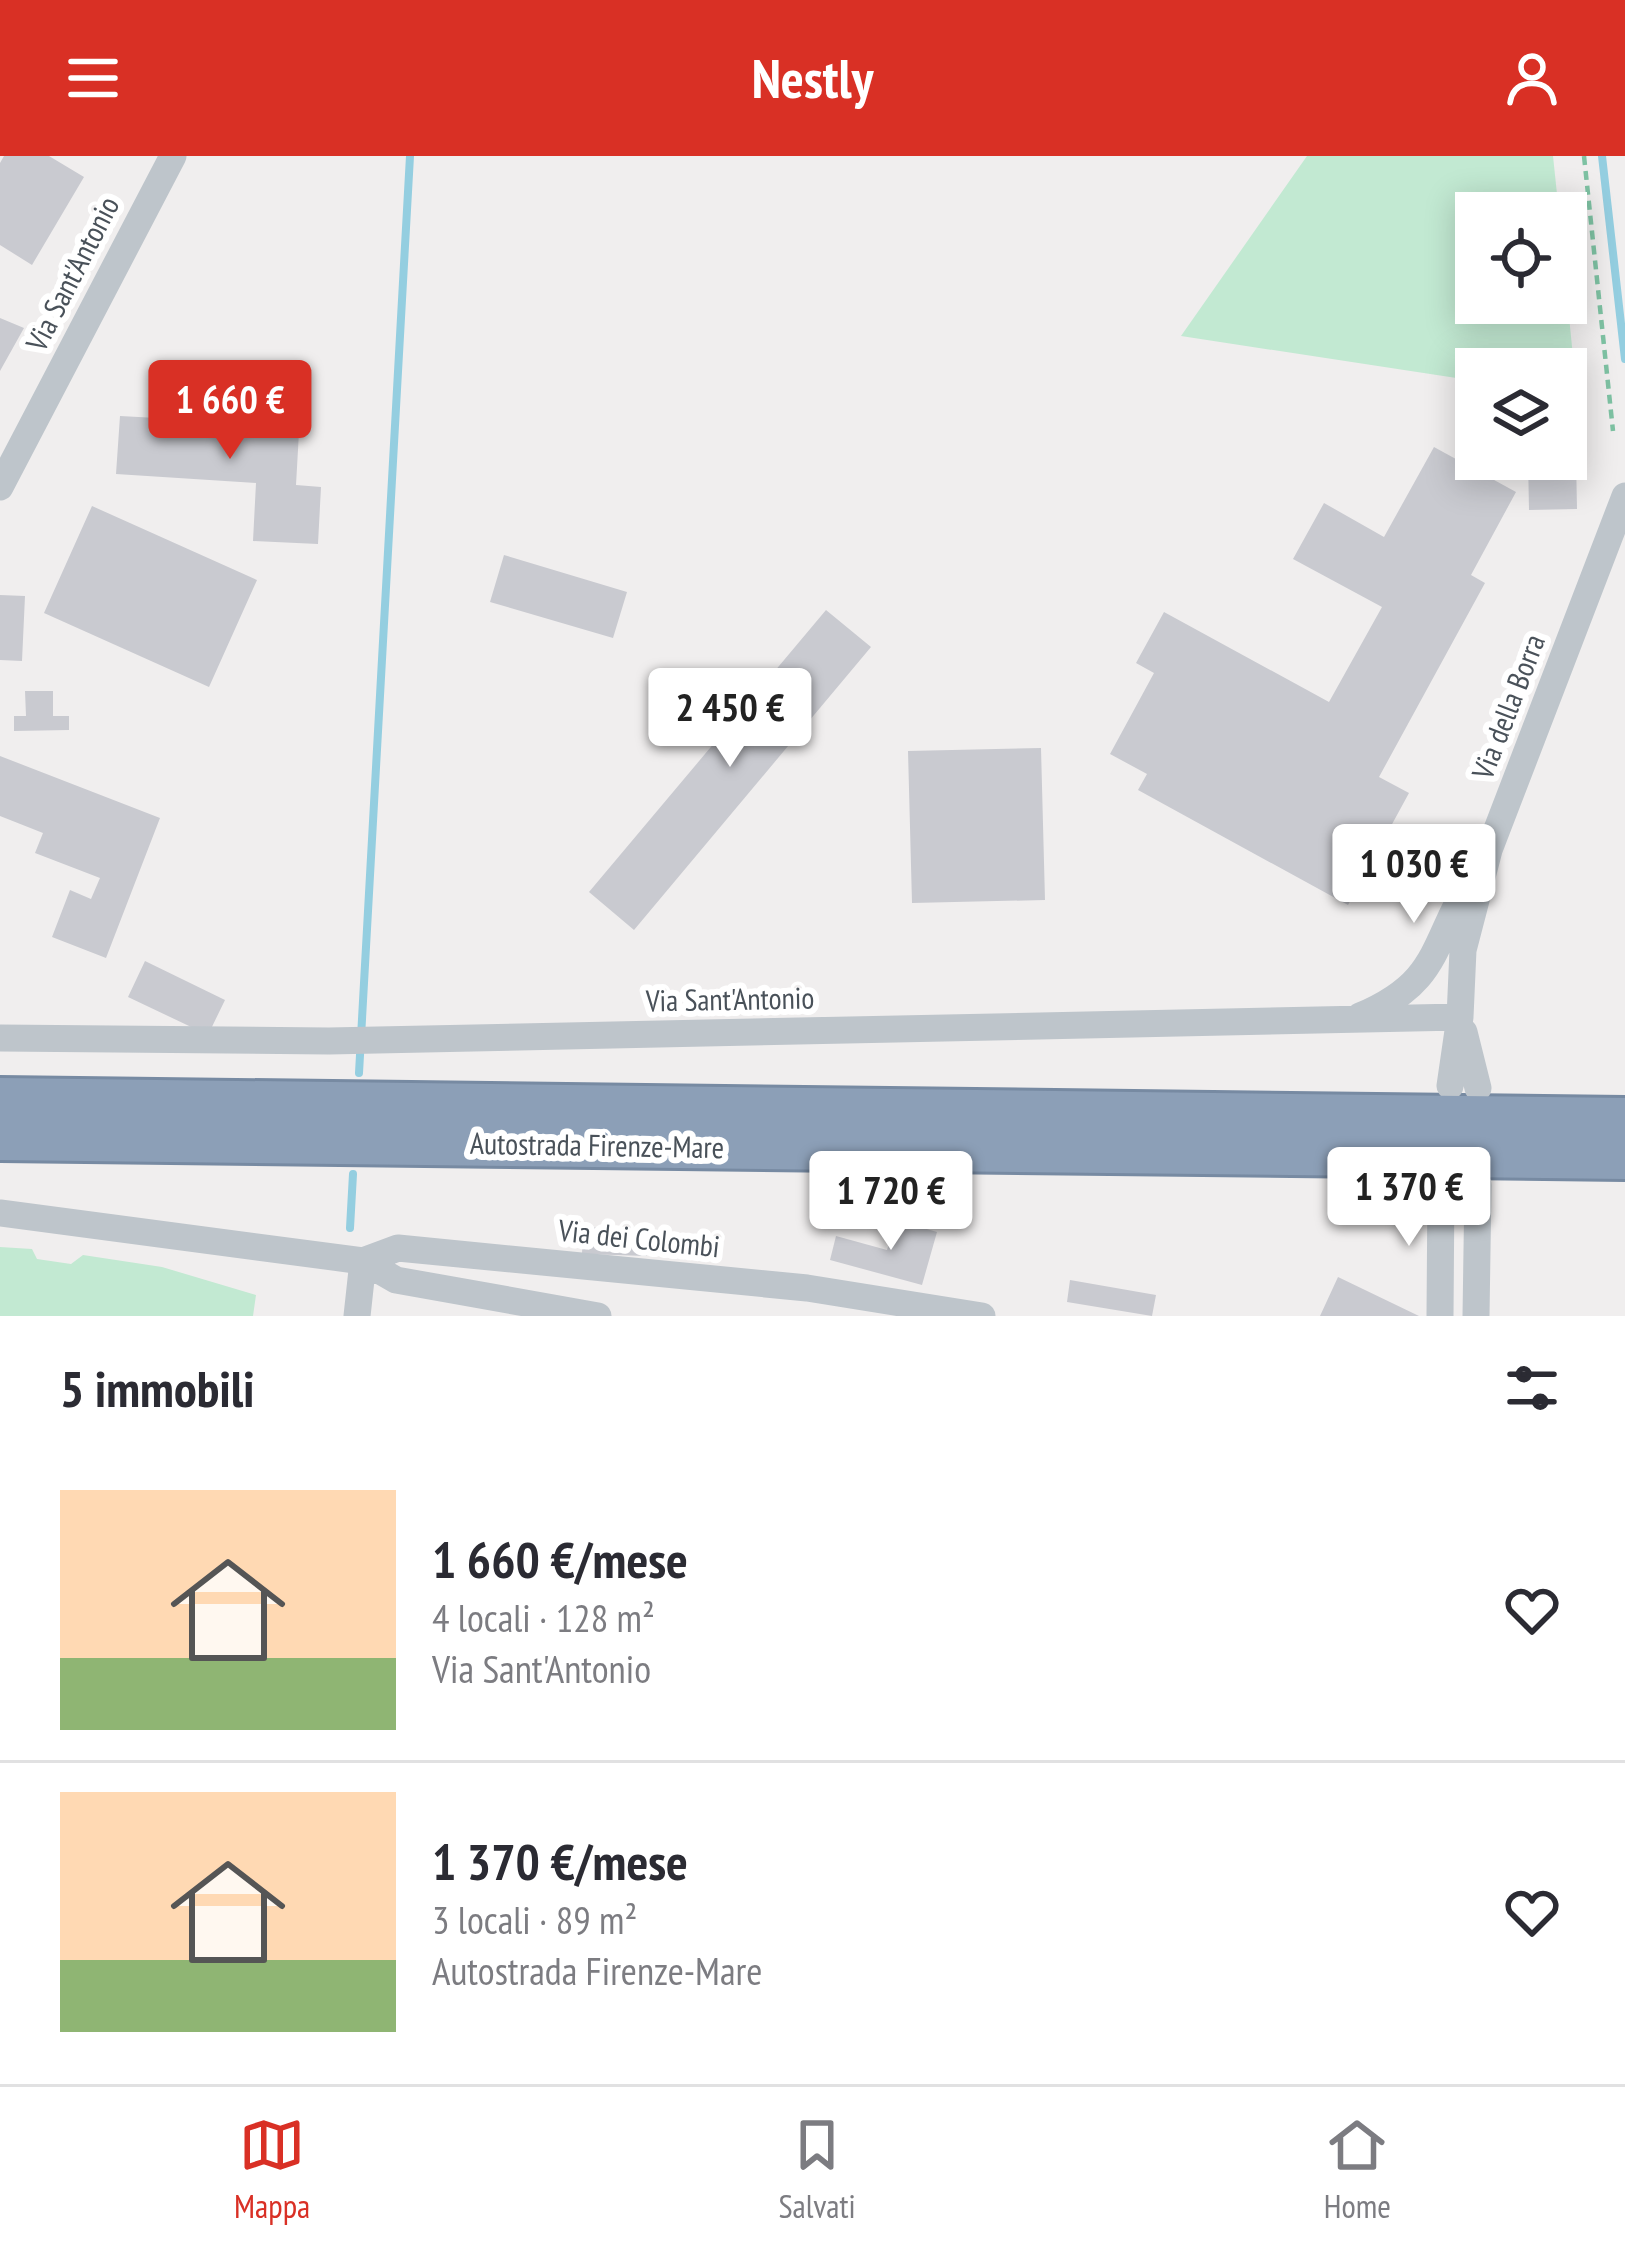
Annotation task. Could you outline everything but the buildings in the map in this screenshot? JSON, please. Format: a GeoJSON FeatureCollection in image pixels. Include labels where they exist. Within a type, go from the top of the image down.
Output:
{"type":"FeatureCollection","features":[{"type":"Feature","properties":{"kind":"highway","name":"Autostrada Firenze-Mare"},"geometry":{"type":"LineString","coordinates":[[0,1100],[1625,1119]]}},
{"type":"Feature","properties":{"kind":"highway","name":"Autostrada Firenze-Mare"},"geometry":{"type":"LineString","coordinates":[[0,1139],[1625,1158]]}},
{"type":"Feature","properties":{"kind":"street","name":"Via Sant'Antonio"},"geometry":{"type":"LineString","coordinates":[[0,487],[173,156]]}},
{"type":"Feature","properties":{"kind":"street","name":"Via della Borra"},"geometry":{"type":"LineString","coordinates":[[1464,1087],[1463,950],[1489,850],[1625,496]]}},
{"type":"Feature","properties":{"kind":"street"},"geometry":{"type":"LineString","coordinates":[[1350,1020],[1387,1005],[1417,982],[1438,952],[1457,904],[1489,850]]}},
{"type":"Feature","properties":{"kind":"street","name":"Via Sant'Antonio"},"geometry":{"type":"LineString","coordinates":[[0,1039],[356,1041],[1460,1017]]}},
{"type":"Feature","properties":{"kind":"street"},"geometry":{"type":"LineString","coordinates":[[1440,1316],[1441,1185]]}},
{"type":"Feature","properties":{"kind":"street"},"geometry":{"type":"LineString","coordinates":[[1476,1316],[1478,1186]]}},
{"type":"Feature","properties":{"kind":"street","name":"Via dei Colombi"},"geometry":{"type":"LineString","coordinates":[[0,1213],[363,1262],[396,1280],[598,1316]]}},
{"type":"Feature","properties":{"kind":"street","name":"Via dei Colombi"},"geometry":{"type":"LineString","coordinates":[[363,1262],[398,1248],[807,1288],[982,1316]]}},
{"type":"Feature","properties":{"kind":"street"},"geometry":{"type":"LineString","coordinates":[[357,1316],[363,1262]]}},
{"type":"Feature","properties":{"kind":"path"},"geometry":{"type":"LineString","coordinates":[[1584,156],[1612,431]]}},
{"type":"Feature","properties":{"kind":"green space"},"geometry":{"type":"Polygon","coordinates":[[[1307,156],[1553,156],[1557,192],[1455,192],[1455,324],[1570,324],[1572,348],[1455,348],[1455,378],[1181,336],[1307,156]]]}},
{"type":"Feature","properties":{"kind":"green space"},"geometry":{"type":"Polygon","coordinates":[[[0,1247],[32,1249],[37,1259],[71,1264],[83,1255],[162,1267],[256,1295],[253,1316],[0,1316],[0,1247]]]}},
{"type":"Feature","properties":{"kind":"waterway"},"geometry":{"type":"LineString","coordinates":[[359,1073],[410,156]]}},
{"type":"Feature","properties":{"kind":"waterway"},"geometry":{"type":"LineString","coordinates":[[1602,156],[1625,359]]}},
{"type":"Feature","properties":{"kind":"waterway"},"geometry":{"type":"LineString","coordinates":[[350,1228],[353,1174]]}}]}
